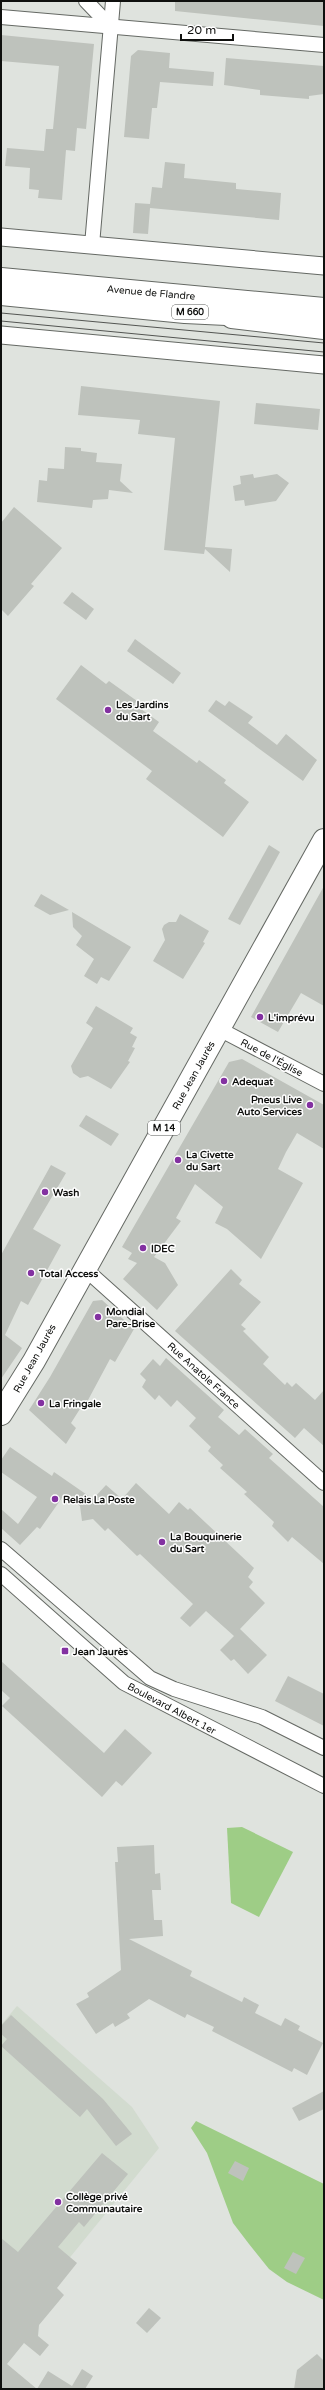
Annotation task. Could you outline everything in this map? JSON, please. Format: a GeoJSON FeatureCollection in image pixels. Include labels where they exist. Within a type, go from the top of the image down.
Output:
{"type":"FeatureCollection","features":[{"type":"Feature","properties":{"kind":"main road","name":"Avenue de Flandre"},"geometry":{"type":"LineString","coordinates":[[1,279],[324,309]]}},
{"type":"Feature","properties":{"kind":"main road","name":"Avenue de Flandre"},"geometry":{"type":"LineString","coordinates":[[1,294],[185,312],[324,320]]}},
{"type":"Feature","properties":{"kind":"main road","name":"M 660"},"geometry":{"type":"LineString","coordinates":[[239,300],[324,305]]}},
{"type":"Feature","properties":{"kind":"main road","name":"M 660"},"geometry":{"type":"LineString","coordinates":[[185,312],[324,328]]}},
{"type":"Feature","properties":{"kind":"main road","name":"Rue Jean Jaurès"},"geometry":{"type":"LineString","coordinates":[[1,1414],[34,1361],[84,1268],[324,840]]}},
{"type":"Feature","properties":{"kind":"street"},"geometry":{"type":"LineString","coordinates":[[70,23],[82,14],[85,1]]}},
{"type":"Feature","properties":{"kind":"street"},"geometry":{"type":"LineString","coordinates":[[85,1],[111,27]]}},
{"type":"Feature","properties":{"kind":"street"},"geometry":{"type":"LineString","coordinates":[[92,245],[113,1]]}},
{"type":"Feature","properties":{"kind":"street"},"geometry":{"type":"LineString","coordinates":[[1,17],[324,45]]}},
{"type":"Feature","properties":{"kind":"street"},"geometry":{"type":"LineString","coordinates":[[1,237],[324,266]]}},
{"type":"Feature","properties":{"kind":"street"},"geometry":{"type":"LineString","coordinates":[[1,335],[324,365]]}},
{"type":"Feature","properties":{"kind":"street","name":"Rue de l'Église"},"geometry":{"type":"LineString","coordinates":[[219,1029],[324,1084]]}},
{"type":"Feature","properties":{"kind":"street","name":"Rue Anatole France"},"geometry":{"type":"LineString","coordinates":[[84,1268],[324,1483]]}},
{"type":"Feature","properties":{"kind":"street","name":"Boulevard Albert 1er"},"geometry":{"type":"LineString","coordinates":[[1,1549],[150,1678],[180,1691],[262,1717],[324,1748]]}},
{"type":"Feature","properties":{"kind":"street","name":"Boulevard Albert 1er"},"geometry":{"type":"LineString","coordinates":[[1,1574],[124,1683],[324,1786]]}},
{"type":"Feature","properties":{"kind":"shaded area","name":"Collège privé Communautaire"},"geometry":{"type":"Polygon","coordinates":[[[17,2006],[132,2107],[159,2148],[1,2342],[1,2025],[17,2006]]]}},
{"type":"Feature","properties":{"kind":"green space"},"geometry":{"type":"Polygon","coordinates":[[[242,1827],[293,1852],[259,1917],[231,1903],[227,1828],[242,1827]]]}},
{"type":"Feature","properties":{"kind":"green space"},"geometry":{"type":"Polygon","coordinates":[[[196,2121],[324,2184],[324,2300],[287,2282],[269,2269],[233,2223],[207,2153],[191,2128],[196,2121]]]}},
{"type":"Feature","properties":{"kind":"building"},"geometry":{"type":"Polygon","coordinates":[[[175,1],[324,1],[324,26],[175,11],[175,1]]]}},
{"type":"Feature","properties":{"kind":"building"},"geometry":{"type":"Polygon","coordinates":[[[1,35],[94,44],[86,129],[77,128],[75,151],[66,150],[62,200],[38,198],[39,190],[29,189],[30,168],[5,166],[7,148],[44,151],[46,129],[53,129],[59,66],[1,61],[1,35]]]}},
{"type":"Feature","properties":{"kind":"building"},"geometry":{"type":"Polygon","coordinates":[[[138,50],[170,53],[169,68],[214,72],[213,86],[160,82],[157,108],[152,108],[149,139],[124,137],[131,56],[138,50]]]}},
{"type":"Feature","properties":{"kind":"building"},"geometry":{"type":"Polygon","coordinates":[[[226,58],[324,66],[324,94],[309,96],[309,99],[260,95],[260,90],[224,85],[226,58]]]}},
{"type":"Feature","properties":{"kind":"building"},"geometry":{"type":"Polygon","coordinates":[[[165,162],[185,164],[184,178],[236,183],[236,189],[281,193],[279,220],[150,208],[148,234],[133,233],[135,203],[150,204],[152,187],[162,188],[165,162]]]}},
{"type":"Feature","properties":{"kind":"building"},"geometry":{"type":"Polygon","coordinates":[[[81,386],[220,401],[205,547],[232,549],[230,572],[205,549],[204,554],[164,550],[175,438],[138,434],[140,420],[78,415],[81,386]]]}},
{"type":"Feature","properties":{"kind":"building"},"geometry":{"type":"Polygon","coordinates":[[[256,403],[320,409],[318,430],[254,424],[256,403]]]}},
{"type":"Feature","properties":{"kind":"building"},"geometry":{"type":"Polygon","coordinates":[[[65,447],[81,448],[81,451],[97,453],[96,462],[122,464],[120,481],[133,493],[109,490],[108,499],[93,500],[92,508],[37,502],[39,480],[47,481],[48,468],[64,469],[65,447]]]}},
{"type":"Feature","properties":{"kind":"building"},"geometry":{"type":"Polygon","coordinates":[[[253,474],[254,478],[277,474],[289,483],[276,501],[245,506],[244,500],[235,501],[233,486],[241,484],[240,476],[253,474]]]}},
{"type":"Feature","properties":{"kind":"building"},"geometry":{"type":"Polygon","coordinates":[[[14,507],[62,548],[31,584],[34,586],[8,616],[1,609],[1,523],[14,507]]]}},
{"type":"Feature","properties":{"kind":"building"},"geometry":{"type":"Polygon","coordinates":[[[72,592],[94,609],[86,620],[63,603],[72,592]]]}},
{"type":"Feature","properties":{"kind":"building"},"geometry":{"type":"Polygon","coordinates":[[[135,639],[181,673],[173,684],[127,651],[135,639]]]}},
{"type":"Feature","properties":{"kind":"building"},"geometry":{"type":"Polygon","coordinates":[[[81,665],[106,684],[109,681],[137,701],[134,704],[159,722],[153,731],[197,763],[199,760],[226,780],[224,783],[249,802],[223,837],[146,779],[152,771],[56,699],[81,665]]]}},
{"type":"Feature","properties":{"kind":"building"},"geometry":{"type":"Polygon","coordinates":[[[216,700],[225,706],[229,701],[253,717],[248,723],[277,745],[286,734],[317,760],[303,781],[208,711],[216,700]]]}},
{"type":"Feature","properties":{"kind":"building"},"geometry":{"type":"Polygon","coordinates":[[[269,845],[280,852],[240,925],[228,919],[269,845]]]}},
{"type":"Feature","properties":{"kind":"building"},"geometry":{"type":"Polygon","coordinates":[[[324,886],[324,1006],[301,993],[278,1032],[251,1017],[324,886]]]}},
{"type":"Feature","properties":{"kind":"building"},"geometry":{"type":"Polygon","coordinates":[[[41,894],[69,910],[50,915],[34,906],[41,894]]]}},
{"type":"Feature","properties":{"kind":"building"},"geometry":{"type":"Polygon","coordinates":[[[72,912],[131,947],[109,981],[101,977],[97,984],[84,976],[94,959],[76,945],[82,936],[73,927],[72,912]]]}},
{"type":"Feature","properties":{"kind":"building"},"geometry":{"type":"Polygon","coordinates":[[[180,914],[209,931],[203,942],[205,943],[183,979],[153,961],[165,940],[162,929],[164,925],[169,922],[176,922],[180,914]]]}},
{"type":"Feature","properties":{"kind":"building"},"geometry":{"type":"Polygon","coordinates":[[[96,1006],[133,1028],[130,1033],[137,1037],[132,1047],[135,1048],[128,1061],[130,1062],[111,1089],[88,1076],[80,1078],[73,1073],[71,1066],[93,1028],[86,1023],[96,1006]]]}},
{"type":"Feature","properties":{"kind":"building"},"geometry":{"type":"Polygon","coordinates":[[[242,1059],[324,1105],[324,1149],[297,1133],[286,1152],[278,1169],[303,1183],[261,1259],[227,1229],[215,1223],[223,1207],[195,1184],[176,1218],[181,1221],[154,1257],[165,1263],[178,1285],[157,1310],[123,1279],[137,1263],[128,1259],[132,1253],[122,1247],[229,1062],[242,1059]]]}},
{"type":"Feature","properties":{"kind":"building"},"geometry":{"type":"Polygon","coordinates":[[[86,1115],[119,1134],[111,1146],[79,1126],[86,1115]]]}},
{"type":"Feature","properties":{"kind":"building"},"geometry":{"type":"Polygon","coordinates":[[[51,1165],[66,1173],[33,1229],[61,1245],[28,1305],[21,1301],[5,1335],[22,1348],[1,1379],[1,1255],[51,1165]]]}},
{"type":"Feature","properties":{"kind":"building"},"geometry":{"type":"Polygon","coordinates":[[[231,1269],[242,1280],[239,1284],[261,1302],[241,1325],[246,1329],[243,1331],[269,1357],[263,1364],[285,1385],[287,1382],[292,1387],[296,1383],[315,1400],[324,1390],[324,1446],[304,1428],[295,1438],[175,1331],[231,1269]]]}},
{"type":"Feature","properties":{"kind":"building"},"geometry":{"type":"Polygon","coordinates":[[[102,1300],[134,1329],[115,1362],[110,1359],[87,1402],[85,1401],[71,1423],[76,1428],[66,1444],[29,1410],[50,1377],[93,1301],[102,1300]]]}},
{"type":"Feature","properties":{"kind":"building"},"geometry":{"type":"Polygon","coordinates":[[[166,1358],[224,1410],[218,1417],[239,1435],[245,1429],[273,1454],[269,1458],[324,1507],[324,1564],[292,1537],[288,1542],[272,1526],[274,1522],[244,1494],[247,1492],[220,1468],[223,1465],[208,1451],[211,1447],[189,1426],[196,1418],[177,1400],[171,1407],[159,1395],[155,1400],[142,1387],[146,1380],[140,1374],[153,1359],[160,1366],[166,1358]]]}},
{"type":"Feature","properties":{"kind":"building"},"geometry":{"type":"Polygon","coordinates":[[[10,1447],[52,1476],[54,1472],[93,1499],[106,1485],[122,1499],[136,1483],[169,1514],[179,1502],[188,1510],[190,1508],[254,1568],[248,1577],[253,1582],[249,1587],[265,1603],[240,1629],[267,1655],[248,1674],[234,1659],[231,1661],[220,1650],[234,1636],[206,1611],[190,1627],[180,1618],[193,1604],[140,1554],[137,1556],[108,1528],[105,1531],[93,1519],[82,1521],[80,1506],[64,1495],[40,1529],[37,1527],[20,1545],[1,1528],[1,1509],[18,1524],[37,1497],[1,1472],[1,1460],[10,1447]]]}},
{"type":"Feature","properties":{"kind":"building"},"geometry":{"type":"Polygon","coordinates":[[[1,1661],[104,1753],[125,1729],[152,1753],[122,1786],[116,1781],[102,1797],[2,1706],[10,1698],[1,1690],[1,1661]]]}},
{"type":"Feature","properties":{"kind":"building"},"geometry":{"type":"Polygon","coordinates":[[[288,1676],[324,1694],[324,1726],[275,1701],[288,1676]]]}},
{"type":"Feature","properties":{"kind":"building"},"geometry":{"type":"Polygon","coordinates":[[[154,1845],[155,1874],[160,1873],[161,1890],[152,1890],[154,1920],[162,1920],[163,1936],[129,1939],[192,1971],[190,1976],[242,2002],[244,1997],[259,2005],[255,2013],[281,2026],[285,2018],[300,2026],[298,2030],[323,2043],[307,2075],[294,2068],[292,2072],[212,2031],[214,2027],[187,2014],[185,2018],[149,1999],[127,2014],[130,2018],[115,2027],[113,2023],[96,2034],[76,2004],[89,1997],[87,1993],[121,1970],[115,1862],[118,1862],[117,1847],[154,1845]]]}},
{"type":"Feature","properties":{"kind":"building"},"geometry":{"type":"Polygon","coordinates":[[[11,2015],[103,2099],[132,2134],[116,2146],[87,2109],[80,2117],[1,2046],[7,2039],[1,2034],[1,2026],[11,2015]]]}},
{"type":"Feature","properties":{"kind":"building"},"geometry":{"type":"Polygon","coordinates":[[[324,2091],[324,2109],[299,2121],[292,2108],[324,2091]]]}},
{"type":"Feature","properties":{"kind":"building"},"geometry":{"type":"Polygon","coordinates":[[[102,2153],[128,2174],[84,2227],[79,2222],[58,2247],[77,2263],[57,2288],[64,2295],[39,2325],[38,2336],[49,2345],[40,2356],[24,2343],[7,2364],[37,2389],[1,2389],[1,2238],[18,2252],[102,2153]]]}},
{"type":"Feature","properties":{"kind":"building"},"geometry":{"type":"Polygon","coordinates":[[[235,2161],[249,2168],[243,2181],[228,2173],[235,2161]]]}},
{"type":"Feature","properties":{"kind":"building"},"geometry":{"type":"Polygon","coordinates":[[[293,2252],[305,2258],[296,2274],[284,2268],[293,2252]]]}},
{"type":"Feature","properties":{"kind":"building"},"geometry":{"type":"Polygon","coordinates":[[[149,2308],[161,2318],[147,2333],[136,2323],[149,2308]]]}},
{"type":"Feature","properties":{"kind":"building"},"geometry":{"type":"Polygon","coordinates":[[[317,2354],[324,2361],[323,2389],[294,2389],[297,2370],[317,2354]]]}},
{"type":"Feature","properties":{"kind":"building"},"geometry":{"type":"Polygon","coordinates":[[[82,2369],[93,2376],[85,2389],[37,2389],[48,2371],[72,2386],[82,2369]]]}},
{"type":"Feature","properties":{"kind":"tram line"},"geometry":{"type":"LineString","coordinates":[[1,313],[324,343]]}},
{"type":"Feature","properties":{"kind":"tram line"},"geometry":{"type":"LineString","coordinates":[[1,321],[324,352]]}},
{"type":"Feature","properties":{"kind":"place","name":"Les Jardins du Sart"},"geometry":{"type":"Point","coordinates":[108,710]}},
{"type":"Feature","properties":{"kind":"place","name":"L'imprévu"},"geometry":{"type":"Point","coordinates":[260,1017]}},
{"type":"Feature","properties":{"kind":"place","name":"Adequat"},"geometry":{"type":"Point","coordinates":[224,1081]}},
{"type":"Feature","properties":{"kind":"place","name":"Pneus Live Auto Services"},"geometry":{"type":"Point","coordinates":[310,1105]}},
{"type":"Feature","properties":{"kind":"place","name":"La Civette du Sart"},"geometry":{"type":"Point","coordinates":[178,1160]}},
{"type":"Feature","properties":{"kind":"place","name":"Wash"},"geometry":{"type":"Point","coordinates":[45,1192]}},
{"type":"Feature","properties":{"kind":"place","name":"IDEC"},"geometry":{"type":"Point","coordinates":[143,1248]}},
{"type":"Feature","properties":{"kind":"place","name":"Total Access"},"geometry":{"type":"Point","coordinates":[31,1273]}},
{"type":"Feature","properties":{"kind":"place","name":"Mondial Pare-Brise"},"geometry":{"type":"Point","coordinates":[98,1317]}},
{"type":"Feature","properties":{"kind":"place","name":"La Fringale"},"geometry":{"type":"Point","coordinates":[41,1403]}},
{"type":"Feature","properties":{"kind":"place","name":"Relais La Poste"},"geometry":{"type":"Point","coordinates":[55,1499]}},
{"type":"Feature","properties":{"kind":"place","name":"La Bouquinerie du Sart"},"geometry":{"type":"Point","coordinates":[162,1542]}},
{"type":"Feature","properties":{"kind":"place","name":"Jean Jaurès"},"geometry":{"type":"Point","coordinates":[65,1651]}},
{"type":"Feature","properties":{"kind":"place","name":"Collège privé Communautaire"},"geometry":{"type":"Point","coordinates":[58,2202]}}]}
